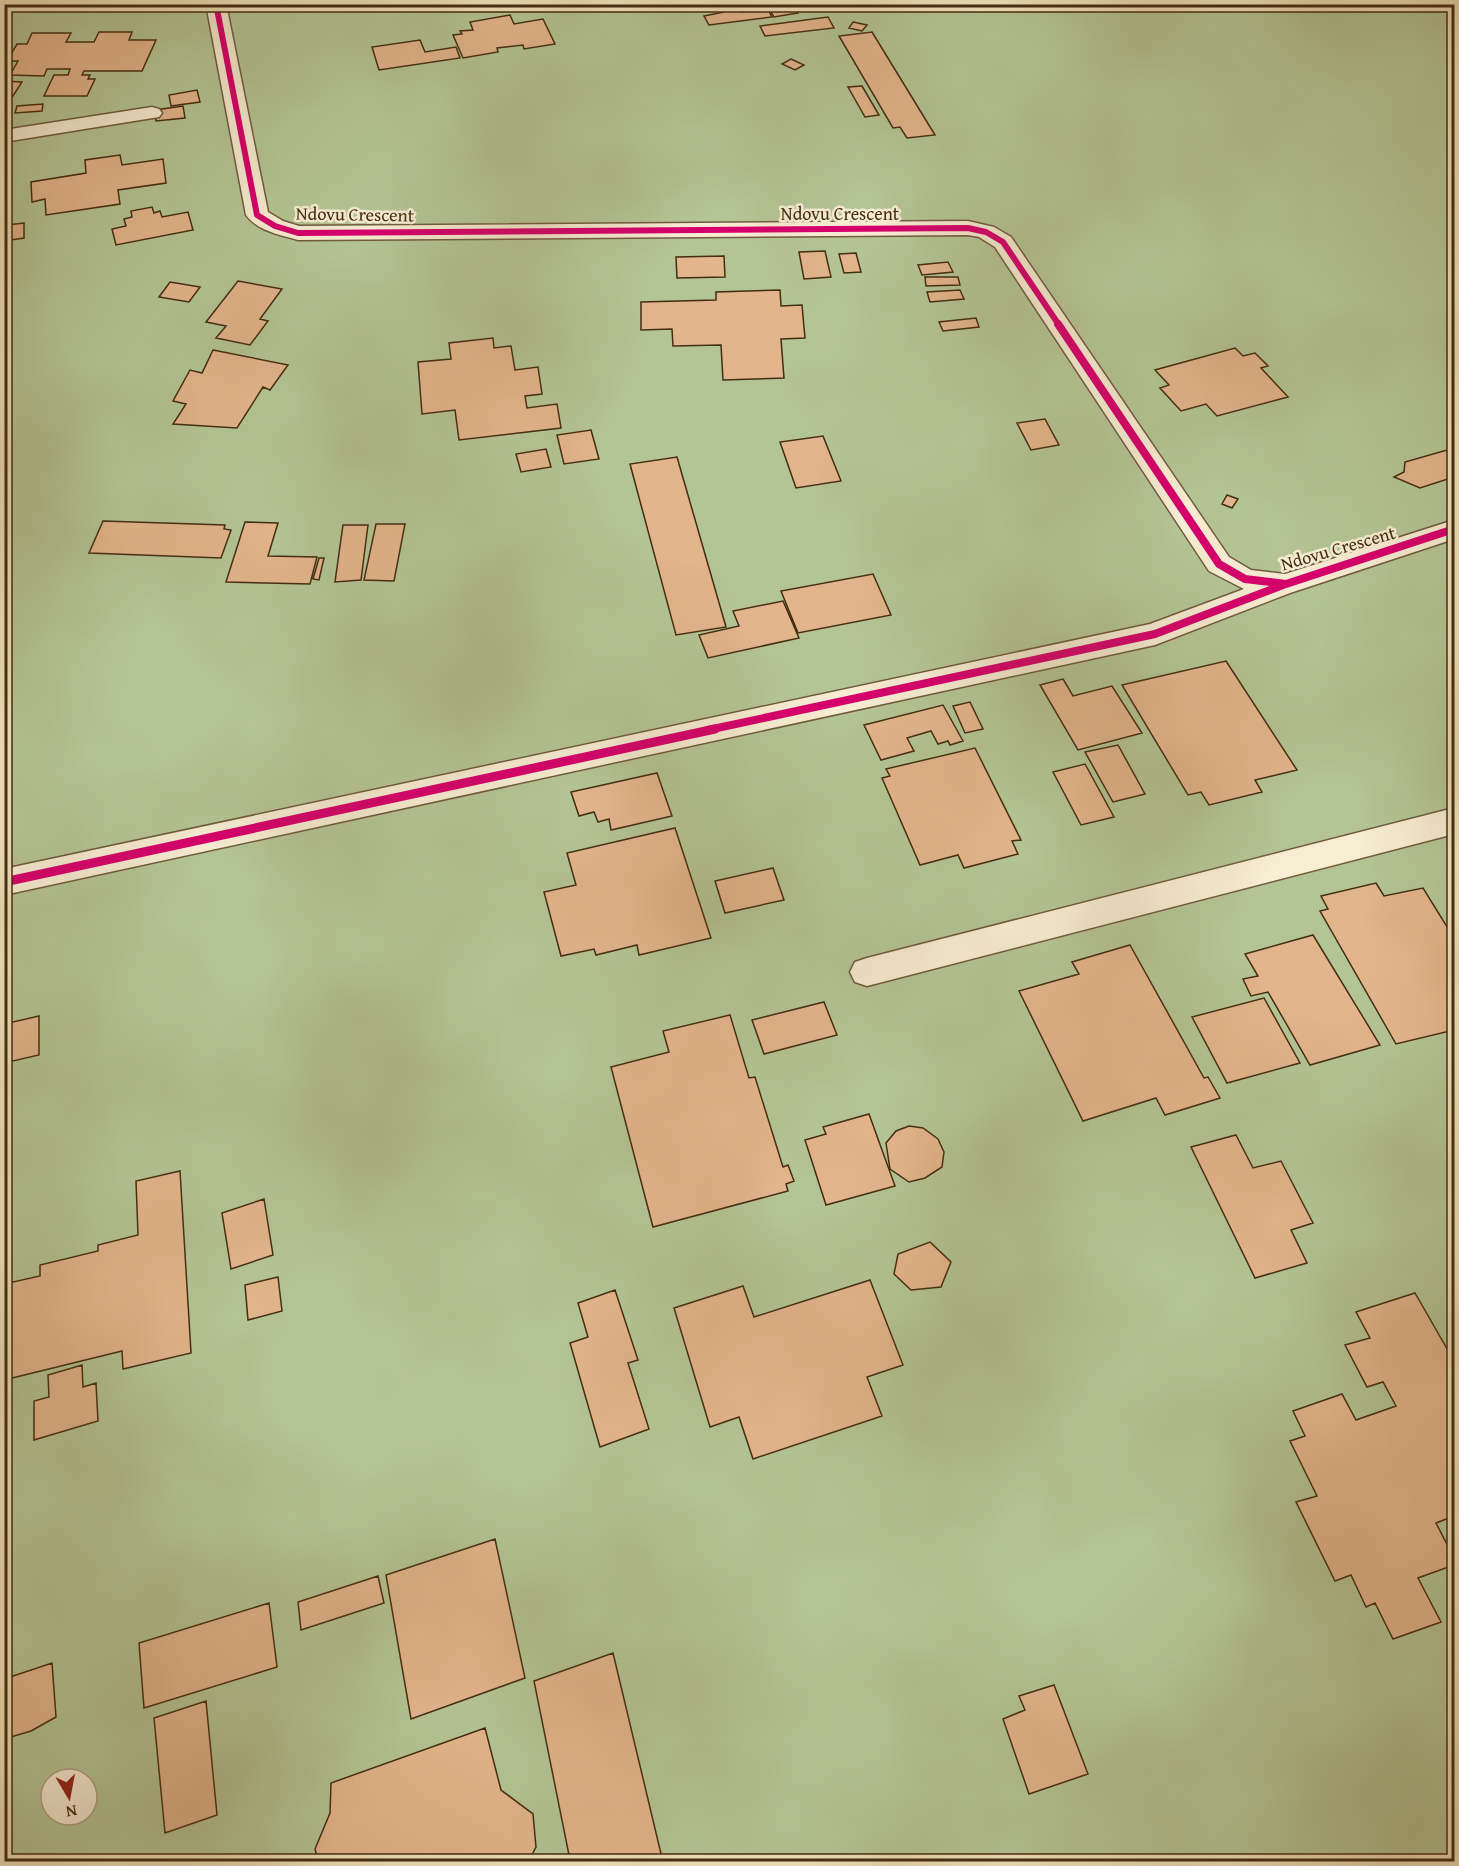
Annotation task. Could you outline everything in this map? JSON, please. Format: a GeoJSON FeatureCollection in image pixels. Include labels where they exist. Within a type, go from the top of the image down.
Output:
{"type":"FeatureCollection","features":[{"type":"Feature","properties":{"kind":"street","name":"Ndovu Crescent"},"geometry":{"type":"LineString","coordinates":[[216,4],[257,215],[275,226],[298,233],[956,228],[986,232],[1003,242],[1219,564],[1245,579],[1286,584],[1455,529]]}},
{"type":"Feature","properties":{"kind":"street"},"geometry":{"type":"LineString","coordinates":[[4,136],[152,113]]}},
{"type":"Feature","properties":{"kind":"street"},"geometry":{"type":"LineString","coordinates":[[4,882],[1155,634],[1286,584]]}},
{"type":"Feature","properties":{"kind":"street"},"geometry":{"type":"LineString","coordinates":[[867,972],[1455,821]]}},
{"type":"Feature","properties":{"kind":"green space"},"geometry":{"type":"Polygon","coordinates":[[[5,5],[1454,5],[1454,1861],[5,1862],[5,5]]]}},
{"type":"Feature","properties":{"kind":"building"},"geometry":{"type":"Polygon","coordinates":[[[806,4],[827,4],[830,8],[811,11],[806,4]]]}},
{"type":"Feature","properties":{"kind":"building"},"geometry":{"type":"Polygon","coordinates":[[[792,5],[798,13],[774,17],[769,8],[792,5]]]}},
{"type":"Feature","properties":{"kind":"building"},"geometry":{"type":"Polygon","coordinates":[[[767,8],[772,17],[709,25],[704,16],[739,9],[741,12],[767,8]]]}},
{"type":"Feature","properties":{"kind":"building"},"geometry":{"type":"Polygon","coordinates":[[[510,15],[514,24],[543,19],[555,44],[524,49],[523,45],[497,48],[498,52],[463,58],[453,35],[462,34],[460,31],[473,30],[470,22],[510,15]]]}},
{"type":"Feature","properties":{"kind":"building"},"geometry":{"type":"Polygon","coordinates":[[[828,17],[834,28],[765,36],[760,26],[828,17]]]}},
{"type":"Feature","properties":{"kind":"building"},"geometry":{"type":"Polygon","coordinates":[[[853,22],[867,25],[862,31],[849,28],[853,22]]]}},
{"type":"Feature","properties":{"kind":"building"},"geometry":{"type":"Polygon","coordinates":[[[99,32],[132,32],[129,40],[156,40],[142,71],[84,71],[82,75],[90,75],[88,79],[95,79],[87,96],[44,96],[54,75],[68,75],[70,69],[47,69],[44,76],[10,75],[18,61],[7,61],[17,44],[27,44],[32,33],[71,33],[66,42],[94,42],[99,32]]]}},
{"type":"Feature","properties":{"kind":"building"},"geometry":{"type":"Polygon","coordinates":[[[872,32],[935,135],[907,138],[900,127],[893,128],[839,36],[872,32]]]}},
{"type":"Feature","properties":{"kind":"building"},"geometry":{"type":"Polygon","coordinates":[[[420,40],[425,52],[456,47],[460,58],[379,70],[372,47],[420,40]]]}},
{"type":"Feature","properties":{"kind":"building"},"geometry":{"type":"Polygon","coordinates":[[[791,59],[804,65],[795,70],[782,64],[791,59]]]}},
{"type":"Feature","properties":{"kind":"building"},"geometry":{"type":"Polygon","coordinates":[[[4,81],[22,82],[13,96],[9,96],[4,103],[4,81]]]}},
{"type":"Feature","properties":{"kind":"building"},"geometry":{"type":"Polygon","coordinates":[[[862,86],[879,115],[865,117],[848,87],[862,86]]]}},
{"type":"Feature","properties":{"kind":"building"},"geometry":{"type":"Polygon","coordinates":[[[197,90],[200,102],[171,106],[169,95],[197,90]]]}},
{"type":"Feature","properties":{"kind":"building"},"geometry":{"type":"Polygon","coordinates":[[[43,104],[42,111],[15,113],[17,106],[43,104]]]}},
{"type":"Feature","properties":{"kind":"building"},"geometry":{"type":"Polygon","coordinates":[[[183,106],[185,118],[156,121],[155,110],[183,106]]]}},
{"type":"Feature","properties":{"kind":"building"},"geometry":{"type":"Polygon","coordinates":[[[120,155],[122,165],[163,159],[166,183],[118,190],[120,204],[46,215],[45,199],[32,202],[31,182],[86,173],[85,160],[120,155]]]}},
{"type":"Feature","properties":{"kind":"building"},"geometry":{"type":"Polygon","coordinates":[[[152,207],[154,213],[160,211],[162,217],[188,212],[193,230],[116,245],[112,229],[126,226],[124,219],[132,217],[131,211],[152,207]]]}},
{"type":"Feature","properties":{"kind":"building"},"geometry":{"type":"Polygon","coordinates":[[[7,209],[7,225],[24,223],[24,238],[4,241],[4,210],[7,209]]]}},
{"type":"Feature","properties":{"kind":"building"},"geometry":{"type":"Polygon","coordinates":[[[825,251],[831,277],[804,279],[799,252],[825,251]]]}},
{"type":"Feature","properties":{"kind":"building"},"geometry":{"type":"Polygon","coordinates":[[[856,253],[861,272],[844,273],[839,254],[856,253]]]}},
{"type":"Feature","properties":{"kind":"building"},"geometry":{"type":"Polygon","coordinates":[[[724,256],[725,277],[677,278],[676,257],[724,256]]]}},
{"type":"Feature","properties":{"kind":"building"},"geometry":{"type":"Polygon","coordinates":[[[948,262],[953,272],[922,275],[918,265],[948,262]]]}},
{"type":"Feature","properties":{"kind":"building"},"geometry":{"type":"Polygon","coordinates":[[[925,277],[958,277],[960,285],[926,286],[925,277]]]}},
{"type":"Feature","properties":{"kind":"building"},"geometry":{"type":"Polygon","coordinates":[[[238,281],[282,289],[260,319],[268,321],[250,345],[216,338],[226,326],[206,322],[238,281]]]}},
{"type":"Feature","properties":{"kind":"building"},"geometry":{"type":"Polygon","coordinates":[[[170,282],[200,287],[189,302],[159,297],[170,282]]]}},
{"type":"Feature","properties":{"kind":"building"},"geometry":{"type":"Polygon","coordinates":[[[780,290],[781,306],[802,305],[805,338],[781,339],[784,378],[723,380],[721,345],[673,346],[672,329],[641,330],[641,302],[716,300],[716,292],[780,290]]]}},
{"type":"Feature","properties":{"kind":"building"},"geometry":{"type":"Polygon","coordinates":[[[960,290],[964,299],[930,302],[927,292],[960,290]]]}},
{"type":"Feature","properties":{"kind":"building"},"geometry":{"type":"Polygon","coordinates":[[[976,318],[979,327],[943,331],[939,322],[976,318]]]}},
{"type":"Feature","properties":{"kind":"building"},"geometry":{"type":"Polygon","coordinates":[[[493,338],[494,348],[511,346],[515,370],[538,367],[542,394],[525,396],[527,408],[557,404],[561,428],[459,440],[455,410],[422,414],[418,362],[451,359],[449,343],[493,338]]]}},
{"type":"Feature","properties":{"kind":"building"},"geometry":{"type":"Polygon","coordinates":[[[1235,348],[1243,356],[1255,353],[1268,366],[1261,368],[1288,397],[1217,416],[1206,404],[1181,411],[1160,388],[1169,385],[1155,370],[1235,348]]]}},
{"type":"Feature","properties":{"kind":"building"},"geometry":{"type":"Polygon","coordinates":[[[213,350],[288,365],[270,390],[263,387],[237,428],[173,424],[186,404],[173,401],[190,370],[202,373],[213,350]]]}},
{"type":"Feature","properties":{"kind":"building"},"geometry":{"type":"Polygon","coordinates":[[[1045,419],[1059,445],[1031,450],[1017,423],[1045,419]]]}},
{"type":"Feature","properties":{"kind":"building"},"geometry":{"type":"Polygon","coordinates":[[[591,430],[599,459],[564,464],[557,435],[591,430]]]}},
{"type":"Feature","properties":{"kind":"building"},"geometry":{"type":"Polygon","coordinates":[[[823,436],[841,481],[796,488],[780,442],[823,436]]]}},
{"type":"Feature","properties":{"kind":"building"},"geometry":{"type":"Polygon","coordinates":[[[1454,448],[1454,477],[1420,488],[1394,477],[1404,472],[1405,462],[1454,448]]]}},
{"type":"Feature","properties":{"kind":"building"},"geometry":{"type":"Polygon","coordinates":[[[546,449],[551,467],[521,472],[516,454],[546,449]]]}},
{"type":"Feature","properties":{"kind":"building"},"geometry":{"type":"Polygon","coordinates":[[[677,457],[726,627],[676,635],[630,464],[677,457]]]}},
{"type":"Feature","properties":{"kind":"building"},"geometry":{"type":"Polygon","coordinates":[[[1227,495],[1238,499],[1232,508],[1222,504],[1227,495]]]}},
{"type":"Feature","properties":{"kind":"building"},"geometry":{"type":"Polygon","coordinates":[[[103,521],[225,525],[224,529],[231,530],[221,558],[89,553],[103,521]]]}},
{"type":"Feature","properties":{"kind":"building"},"geometry":{"type":"Polygon","coordinates":[[[245,522],[278,523],[268,556],[317,557],[310,584],[226,582],[245,522]]]}},
{"type":"Feature","properties":{"kind":"building"},"geometry":{"type":"Polygon","coordinates":[[[376,524],[405,524],[394,581],[364,580],[376,524]]]}},
{"type":"Feature","properties":{"kind":"building"},"geometry":{"type":"Polygon","coordinates":[[[343,525],[368,525],[361,580],[335,582],[343,525]]]}},
{"type":"Feature","properties":{"kind":"building"},"geometry":{"type":"Polygon","coordinates":[[[319,558],[324,558],[319,580],[313,579],[319,558]]]}},
{"type":"Feature","properties":{"kind":"building"},"geometry":{"type":"Polygon","coordinates":[[[873,574],[891,615],[798,633],[781,591],[873,574]]]}},
{"type":"Feature","properties":{"kind":"building"},"geometry":{"type":"Polygon","coordinates":[[[783,601],[799,638],[708,658],[699,635],[739,626],[733,611],[783,601]]]}},
{"type":"Feature","properties":{"kind":"building"},"geometry":{"type":"Polygon","coordinates":[[[1226,661],[1297,770],[1255,780],[1262,792],[1209,805],[1201,792],[1188,795],[1122,685],[1226,661]]]}},
{"type":"Feature","properties":{"kind":"building"},"geometry":{"type":"Polygon","coordinates":[[[1063,679],[1073,696],[1112,686],[1142,733],[1078,750],[1040,685],[1063,679]]]}},
{"type":"Feature","properties":{"kind":"building"},"geometry":{"type":"Polygon","coordinates":[[[970,702],[983,729],[965,733],[953,706],[970,702]]]}},
{"type":"Feature","properties":{"kind":"building"},"geometry":{"type":"Polygon","coordinates":[[[943,705],[963,741],[950,745],[948,741],[938,744],[931,731],[907,738],[914,751],[881,760],[864,725],[943,705]]]}},
{"type":"Feature","properties":{"kind":"building"},"geometry":{"type":"Polygon","coordinates":[[[1118,745],[1145,794],[1113,802],[1085,752],[1118,745]]]}},
{"type":"Feature","properties":{"kind":"building"},"geometry":{"type":"Polygon","coordinates":[[[975,748],[1021,840],[1012,841],[1018,854],[964,868],[958,855],[920,865],[882,778],[890,776],[886,769],[975,748]]]}},
{"type":"Feature","properties":{"kind":"building"},"geometry":{"type":"Polygon","coordinates":[[[1085,764],[1114,817],[1081,825],[1053,772],[1085,764]]]}},
{"type":"Feature","properties":{"kind":"building"},"geometry":{"type":"Polygon","coordinates":[[[657,773],[672,816],[611,830],[609,819],[598,822],[594,812],[579,816],[571,792],[657,773]]]}},
{"type":"Feature","properties":{"kind":"building"},"geometry":{"type":"Polygon","coordinates":[[[675,828],[711,938],[639,955],[637,945],[596,955],[594,949],[561,956],[544,892],[576,885],[567,853],[675,828]]]}},
{"type":"Feature","properties":{"kind":"building"},"geometry":{"type":"Polygon","coordinates":[[[773,868],[784,900],[725,913],[715,881],[773,868]]]}},
{"type":"Feature","properties":{"kind":"building"},"geometry":{"type":"Polygon","coordinates":[[[1376,883],[1384,896],[1423,888],[1454,938],[1454,1021],[1451,1022],[1454,1030],[1396,1044],[1320,911],[1328,909],[1321,896],[1376,883]]]}},
{"type":"Feature","properties":{"kind":"building"},"geometry":{"type":"Polygon","coordinates":[[[1313,935],[1380,1045],[1310,1065],[1268,992],[1251,996],[1243,979],[1258,976],[1245,954],[1313,935]]]}},
{"type":"Feature","properties":{"kind":"building"},"geometry":{"type":"Polygon","coordinates":[[[1130,945],[1204,1078],[1208,1077],[1220,1098],[1165,1115],[1156,1098],[1083,1121],[1019,991],[1079,974],[1072,962],[1130,945]]]}},
{"type":"Feature","properties":{"kind":"building"},"geometry":{"type":"Polygon","coordinates":[[[7,979],[8,1009],[4,1010],[4,980],[7,979]]]}},
{"type":"Feature","properties":{"kind":"building"},"geometry":{"type":"Polygon","coordinates":[[[1264,998],[1300,1063],[1227,1083],[1192,1017],[1264,998]]]}},
{"type":"Feature","properties":{"kind":"building"},"geometry":{"type":"Polygon","coordinates":[[[824,1002],[837,1035],[764,1054],[752,1020],[824,1002]]]}},
{"type":"Feature","properties":{"kind":"building"},"geometry":{"type":"Polygon","coordinates":[[[730,1015],[749,1078],[755,1077],[783,1167],[788,1165],[794,1181],[786,1184],[788,1191],[653,1227],[611,1067],[669,1052],[663,1031],[730,1015]]]}},
{"type":"Feature","properties":{"kind":"building"},"geometry":{"type":"Polygon","coordinates":[[[39,1016],[39,1055],[8,1062],[9,1108],[4,1109],[4,1024],[39,1016]]]}},
{"type":"Feature","properties":{"kind":"building"},"geometry":{"type":"Polygon","coordinates":[[[869,1114],[895,1186],[826,1205],[805,1140],[826,1134],[823,1127],[869,1114]]]}},
{"type":"Feature","properties":{"kind":"building"},"geometry":{"type":"Polygon","coordinates":[[[909,1126],[923,1128],[938,1139],[944,1152],[942,1167],[925,1178],[909,1182],[890,1169],[886,1143],[896,1131],[909,1126]]]}},
{"type":"Feature","properties":{"kind":"building"},"geometry":{"type":"Polygon","coordinates":[[[1236,1135],[1253,1168],[1281,1161],[1313,1223],[1291,1230],[1307,1263],[1255,1278],[1191,1147],[1236,1135]]]}},
{"type":"Feature","properties":{"kind":"building"},"geometry":{"type":"Polygon","coordinates":[[[180,1171],[191,1353],[123,1369],[122,1351],[4,1380],[4,1284],[40,1276],[40,1265],[98,1251],[98,1245],[138,1235],[136,1181],[180,1171]]]}},
{"type":"Feature","properties":{"kind":"building"},"geometry":{"type":"Polygon","coordinates":[[[264,1199],[273,1255],[231,1269],[222,1213],[264,1199]]]}},
{"type":"Feature","properties":{"kind":"building"},"geometry":{"type":"Polygon","coordinates":[[[930,1242],[951,1262],[941,1287],[911,1290],[894,1274],[898,1254],[930,1242]]]}},
{"type":"Feature","properties":{"kind":"building"},"geometry":{"type":"Polygon","coordinates":[[[278,1277],[282,1311],[248,1320],[245,1285],[278,1277]]]}},
{"type":"Feature","properties":{"kind":"building"},"geometry":{"type":"Polygon","coordinates":[[[870,1280],[903,1365],[867,1377],[882,1416],[753,1459],[739,1417],[710,1427],[674,1308],[743,1286],[754,1317],[870,1280]]]}},
{"type":"Feature","properties":{"kind":"building"},"geometry":{"type":"Polygon","coordinates":[[[615,1290],[638,1360],[628,1363],[649,1429],[600,1447],[570,1343],[588,1337],[578,1303],[615,1290]]]}},
{"type":"Feature","properties":{"kind":"building"},"geometry":{"type":"Polygon","coordinates":[[[1415,1293],[1454,1361],[1454,1516],[1436,1523],[1454,1558],[1454,1565],[1418,1578],[1441,1622],[1393,1639],[1375,1603],[1366,1607],[1351,1575],[1335,1581],[1296,1502],[1317,1496],[1290,1441],[1305,1436],[1293,1411],[1342,1394],[1356,1420],[1396,1406],[1383,1382],[1367,1387],[1345,1345],[1370,1338],[1356,1312],[1415,1293]]]}},
{"type":"Feature","properties":{"kind":"building"},"geometry":{"type":"Polygon","coordinates":[[[82,1365],[83,1387],[96,1383],[98,1421],[34,1440],[34,1401],[49,1397],[48,1375],[82,1365]]]}},
{"type":"Feature","properties":{"kind":"building"},"geometry":{"type":"Polygon","coordinates":[[[495,1539],[525,1678],[411,1719],[386,1575],[495,1539]]]}},
{"type":"Feature","properties":{"kind":"building"},"geometry":{"type":"Polygon","coordinates":[[[378,1576],[384,1603],[301,1630],[298,1602],[378,1576]]]}},
{"type":"Feature","properties":{"kind":"building"},"geometry":{"type":"Polygon","coordinates":[[[269,1603],[277,1667],[144,1708],[139,1643],[269,1603]]]}},
{"type":"Feature","properties":{"kind":"building"},"geometry":{"type":"Polygon","coordinates":[[[613,1653],[663,1862],[552,1862],[569,1855],[534,1681],[613,1653]]]}},
{"type":"Feature","properties":{"kind":"building"},"geometry":{"type":"Polygon","coordinates":[[[52,1663],[56,1717],[31,1731],[4,1739],[4,1679],[52,1663]]]}},
{"type":"Feature","properties":{"kind":"building"},"geometry":{"type":"Polygon","coordinates":[[[1054,1685],[1088,1774],[1029,1794],[1003,1719],[1025,1710],[1019,1696],[1054,1685]]]}},
{"type":"Feature","properties":{"kind":"building"},"geometry":{"type":"Polygon","coordinates":[[[206,1701],[217,1815],[165,1833],[154,1718],[206,1701]]]}},
{"type":"Feature","properties":{"kind":"building"},"geometry":{"type":"Polygon","coordinates":[[[485,1728],[501,1790],[533,1814],[536,1847],[528,1862],[318,1862],[315,1849],[330,1813],[331,1783],[485,1728]]]}},
{"type":"Feature","properties":{"kind":"cycle path"},"geometry":{"type":"LineString","coordinates":[[216,4],[257,215],[275,226],[298,233],[968,228],[986,232],[1003,242],[1219,564],[1245,579],[1286,584],[1454,529]]}},
{"type":"Feature","properties":{"kind":"cycle path"},"geometry":{"type":"LineString","coordinates":[[4,882],[1155,634],[1283,585]]}}]}
